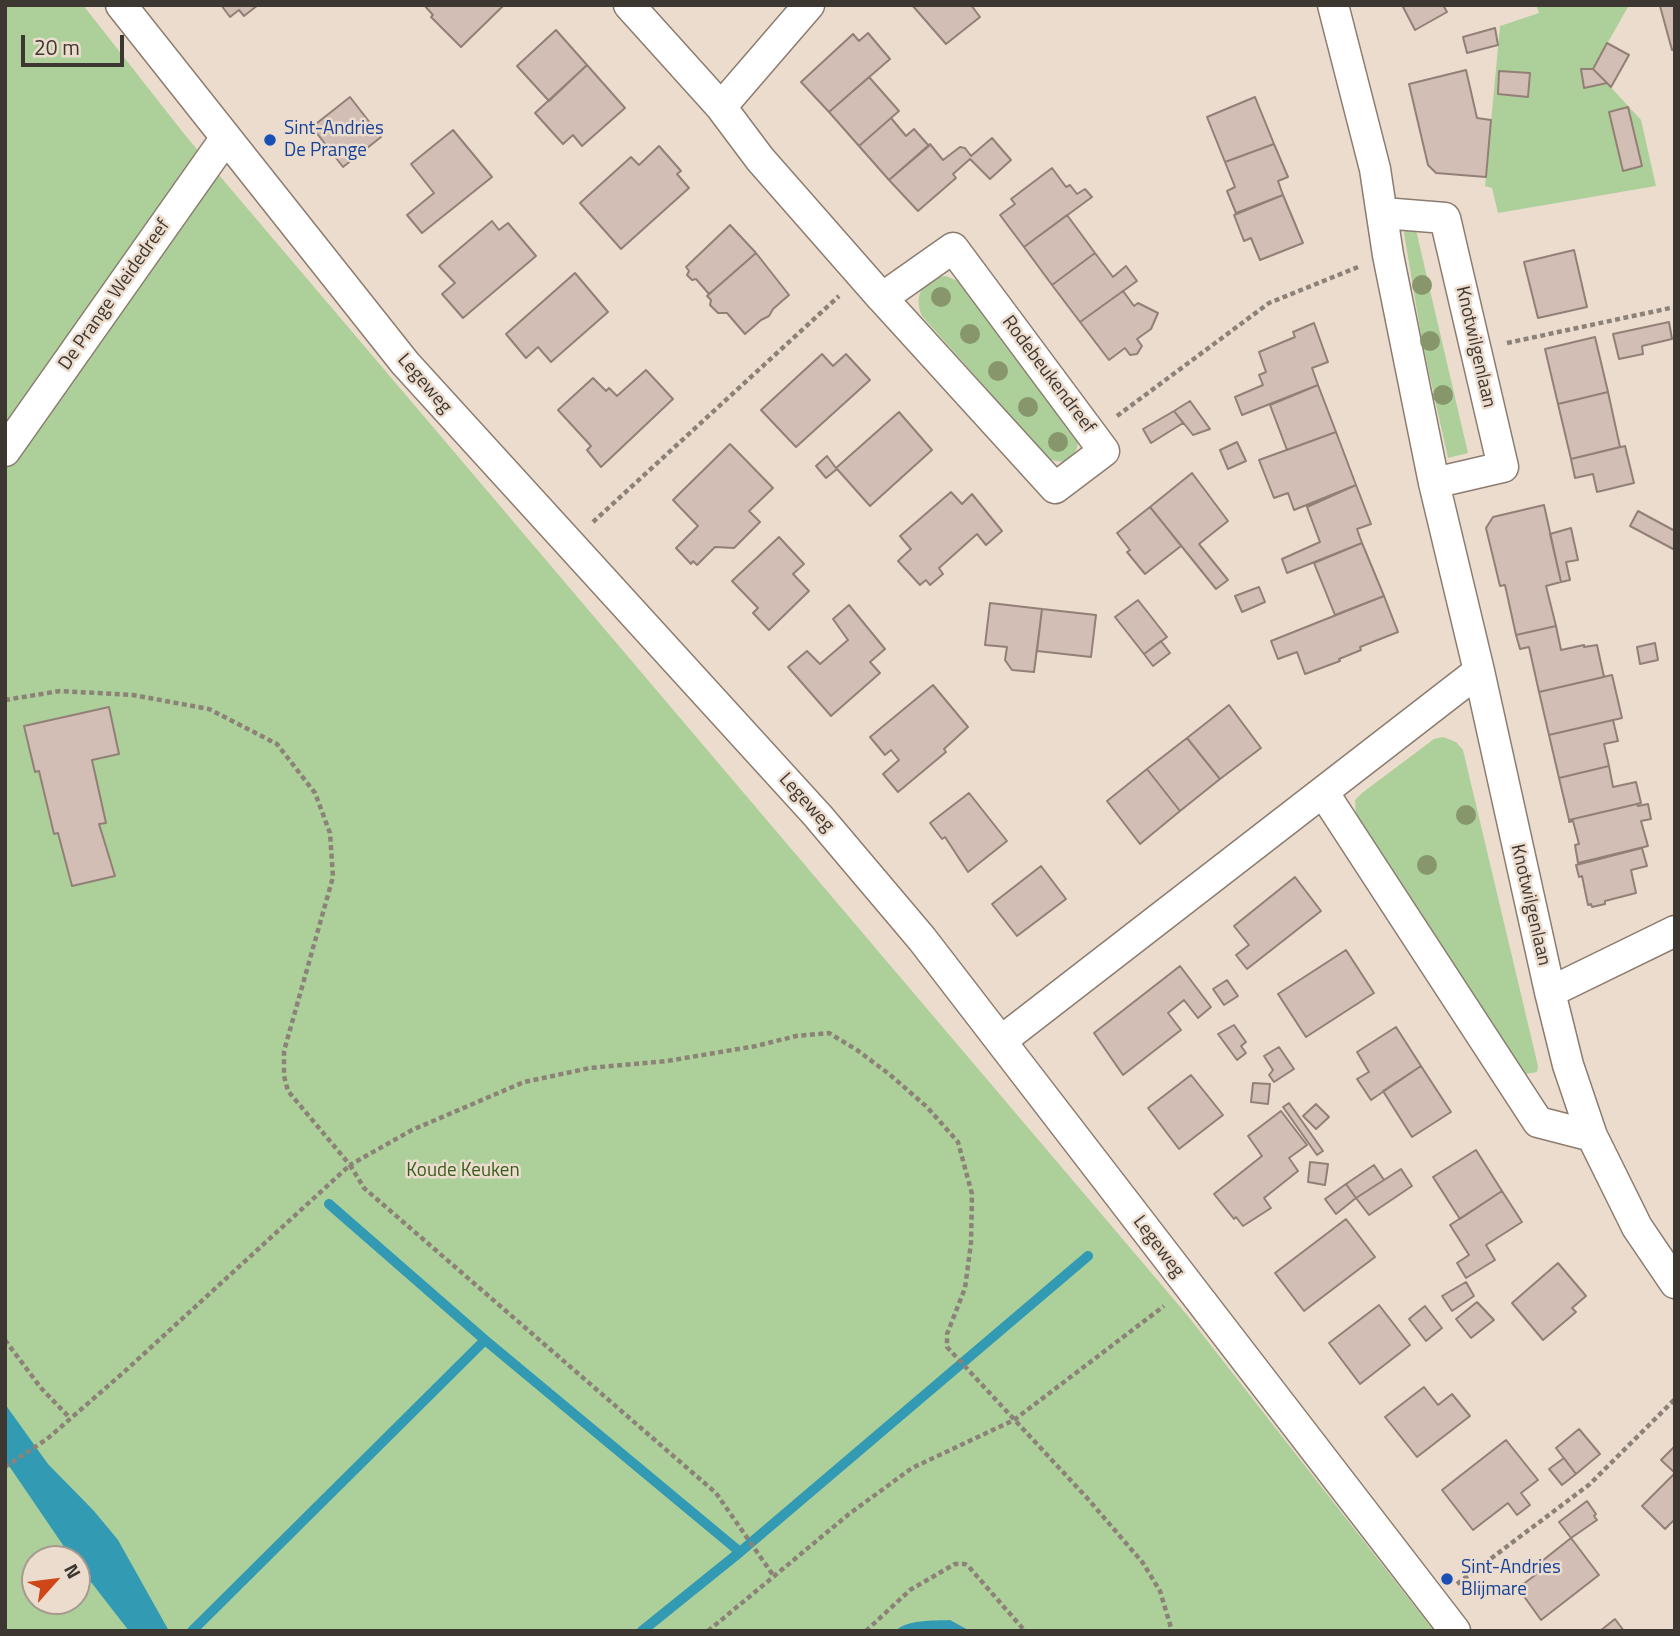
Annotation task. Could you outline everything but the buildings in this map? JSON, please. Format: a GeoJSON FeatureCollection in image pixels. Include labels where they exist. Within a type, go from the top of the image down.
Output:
{"type":"FeatureCollection","features":[{"type":"Feature","properties":{"kind":"street","name":"Legeweg"},"geometry":{"type":"LineString","coordinates":[[121,5],[405,363],[818,816],[922,939],[1455,1631]]}},
{"type":"Feature","properties":{"kind":"street","name":"Rodebeukendreef"},"geometry":{"type":"LineString","coordinates":[[629,5],[721,107],[760,159],[883,298],[1055,488],[1104,451],[953,248],[883,298]]}},
{"type":"Feature","properties":{"kind":"street"},"geometry":{"type":"LineString","coordinates":[[721,107],[810,5]]}},
{"type":"Feature","properties":{"kind":"street","name":"Knotwilgenlaan"},"geometry":{"type":"LineString","coordinates":[[1333,5],[1375,169],[1388,255],[1434,483],[1568,1065],[1592,1136],[1637,1227],[1675,1283]]}},
{"type":"Feature","properties":{"kind":"street","name":"De Prange Weidedreef"},"geometry":{"type":"LineString","coordinates":[[5,451],[225,139]]}},
{"type":"Feature","properties":{"kind":"street","name":"Knotwilgenlaan"},"geometry":{"type":"LineString","coordinates":[[1383,213],[1444,218],[1503,467],[1434,483]]}},
{"type":"Feature","properties":{"kind":"street"},"geometry":{"type":"LineString","coordinates":[[1001,1041],[1479,671]]}},
{"type":"Feature","properties":{"kind":"street"},"geometry":{"type":"LineString","coordinates":[[1323,792],[1538,1122],[1592,1136]]}},
{"type":"Feature","properties":{"kind":"street"},"geometry":{"type":"LineString","coordinates":[[1550,992],[1675,932]]}},
{"type":"Feature","properties":{"kind":"path"},"geometry":{"type":"LineString","coordinates":[[1093,434],[1269,303],[1388,255]]}},
{"type":"Feature","properties":{"kind":"path"},"geometry":{"type":"LineString","coordinates":[[569,544],[863,275]]}},
{"type":"Feature","properties":{"kind":"path"},"geometry":{"type":"LineString","coordinates":[[1475,349],[1675,307]]}},
{"type":"Feature","properties":{"kind":"path"},"geometry":{"type":"LineString","coordinates":[[5,700],[60,691],[133,695],[209,709],[277,744],[315,793],[330,833],[333,877],[284,1051],[284,1076],[289,1091],[351,1165],[364,1188],[716,1493],[773,1575]]}},
{"type":"Feature","properties":{"kind":"path"},"geometry":{"type":"LineString","coordinates":[[5,1467],[40,1444],[70,1418],[351,1165],[412,1130],[524,1082],[590,1068],[678,1060],[796,1036],[829,1033],[889,1074],[928,1107],[958,1142],[972,1194],[971,1243],[965,1288],[947,1334],[947,1347],[1088,1499],[1143,1563],[1160,1591],[1172,1631]]}},
{"type":"Feature","properties":{"kind":"path"},"geometry":{"type":"LineString","coordinates":[[708,1631],[849,1514],[912,1468],[1014,1420],[1189,1287]]}},
{"type":"Feature","properties":{"kind":"path"},"geometry":{"type":"LineString","coordinates":[[5,1340],[41,1388],[70,1418]]}},
{"type":"Feature","properties":{"kind":"path"},"geometry":{"type":"LineString","coordinates":[[1433,1602],[1590,1484],[1675,1399]]}},
{"type":"Feature","properties":{"kind":"path"},"geometry":{"type":"LineString","coordinates":[[866,1631],[910,1590],[961,1563],[969,1567],[1025,1631]]}},
{"type":"Feature","properties":{"kind":"green space","name":"Koude Keuken"},"geometry":{"type":"Polygon","coordinates":[[[5,5],[83,5],[185,135],[1188,1316],[1434,1631],[5,1631],[5,5]]]}},
{"type":"Feature","properties":{"kind":"green space"},"geometry":{"type":"Polygon","coordinates":[[[1536,5],[1629,5],[1593,69],[1582,69],[1583,88],[1607,83],[1641,120],[1656,186],[1498,213],[1492,188],[1485,186],[1500,26],[1539,13],[1536,5]]]}},
{"type":"Feature","properties":{"kind":"green space"},"geometry":{"type":"Polygon","coordinates":[[[1406,229],[1416,230],[1468,453],[1448,458],[1422,341],[1404,233],[1406,229]]]}},
{"type":"Feature","properties":{"kind":"green space"},"geometry":{"type":"Polygon","coordinates":[[[946,276],[960,282],[1078,440],[1075,452],[1068,459],[1059,462],[1047,457],[922,316],[919,301],[922,289],[931,280],[946,276]]]}},
{"type":"Feature","properties":{"kind":"green space"},"geometry":{"type":"Polygon","coordinates":[[[1443,737],[1456,742],[1463,750],[1538,1066],[1537,1072],[1521,1075],[1356,817],[1355,800],[1362,793],[1434,739],[1443,737]]]}},
{"type":"Feature","properties":{"kind":"water"},"geometry":{"type":"Polygon","coordinates":[[[5,1404],[48,1464],[118,1540],[169,1631],[129,1631],[91,1582],[91,1545],[63,1545],[5,1460],[5,1404]]]}},
{"type":"Feature","properties":{"kind":"water"},"geometry":{"type":"Polygon","coordinates":[[[950,1620],[970,1631],[895,1631],[914,1623],[950,1620]]]}},
{"type":"Feature","properties":{"kind":"waterway"},"geometry":{"type":"LineString","coordinates":[[329,1204],[485,1340],[740,1552]]}},
{"type":"Feature","properties":{"kind":"waterway"},"geometry":{"type":"LineString","coordinates":[[642,1631],[740,1552],[1088,1256]]}},
{"type":"Feature","properties":{"kind":"waterway"},"geometry":{"type":"LineString","coordinates":[[192,1631],[485,1340]]}},
{"type":"Feature","properties":{"kind":"place","name":"Sint-Andries De Prange"},"geometry":{"type":"Point","coordinates":[270,140]}},
{"type":"Feature","properties":{"kind":"place","name":"Sint-Andries Blijmare"},"geometry":{"type":"Point","coordinates":[1447,1579]}}]}
